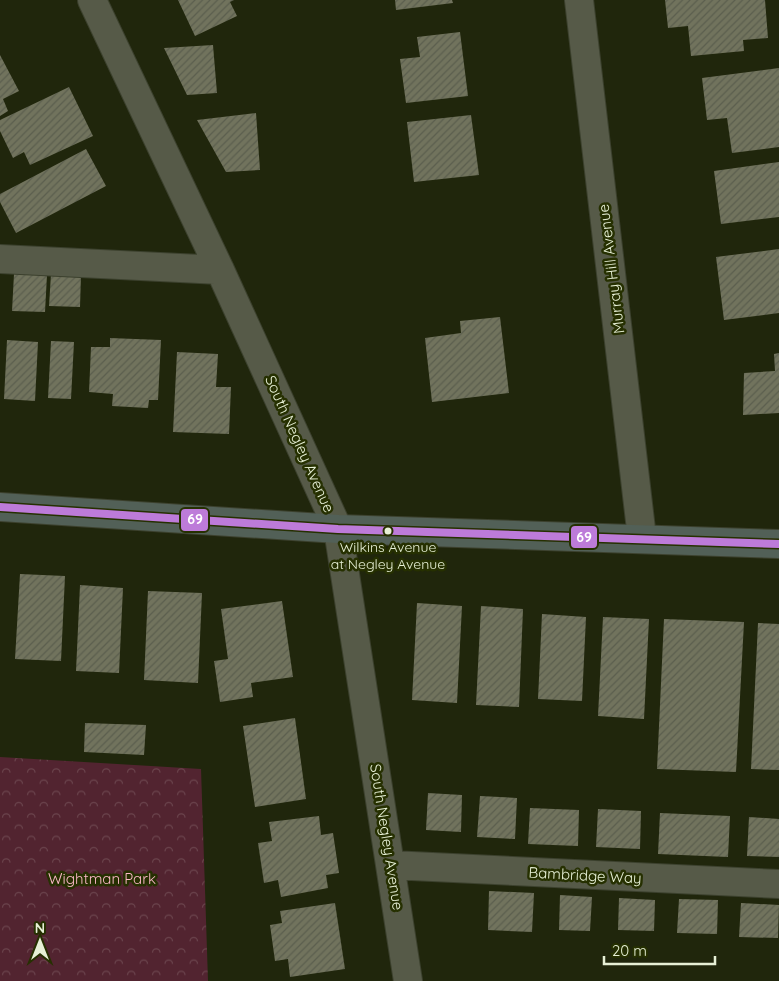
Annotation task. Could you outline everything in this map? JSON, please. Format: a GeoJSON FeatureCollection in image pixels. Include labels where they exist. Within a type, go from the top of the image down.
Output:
{"type":"FeatureCollection","features":[{"type":"Feature","properties":{"kind":"main road"},"geometry":{"type":"LineString","coordinates":[[0,507],[338,529],[779,544]]}},
{"type":"Feature","properties":{"kind":"street","name":"South Negley Avenue"},"geometry":{"type":"LineString","coordinates":[[92,0],[220,270],[338,529],[408,981]]}},
{"type":"Feature","properties":{"kind":"street","name":"Murray Hill Avenue"},"geometry":{"type":"LineString","coordinates":[[579,0],[642,538]]}},
{"type":"Feature","properties":{"kind":"street"},"geometry":{"type":"LineString","coordinates":[[0,259],[220,270]]}},
{"type":"Feature","properties":{"kind":"street","name":"Bambridge Way"},"geometry":{"type":"LineString","coordinates":[[391,865],[779,884]]}},
{"type":"Feature","properties":{"kind":"green space","name":"Wightman Park"},"geometry":{"type":"Polygon","coordinates":[[[0,757],[201,769],[208,981],[0,981],[0,757]]]}},
{"type":"Feature","properties":{"kind":"building"},"geometry":{"type":"Polygon","coordinates":[[[178,0],[234,0],[230,2],[237,16],[195,36],[178,0]]]}},
{"type":"Feature","properties":{"kind":"building"},"geometry":{"type":"Polygon","coordinates":[[[395,0],[452,0],[453,3],[396,10],[395,0]]]}},
{"type":"Feature","properties":{"kind":"building"},"geometry":{"type":"Polygon","coordinates":[[[665,0],[765,0],[768,38],[743,40],[744,51],[691,56],[688,26],[668,28],[665,0]]]}},
{"type":"Feature","properties":{"kind":"building"},"geometry":{"type":"Polygon","coordinates":[[[460,32],[468,96],[406,103],[400,59],[420,57],[417,37],[460,32]]]}},
{"type":"Feature","properties":{"kind":"building"},"geometry":{"type":"Polygon","coordinates":[[[213,45],[217,93],[187,95],[164,48],[213,45]]]}},
{"type":"Feature","properties":{"kind":"building"},"geometry":{"type":"Polygon","coordinates":[[[0,55],[19,91],[3,99],[8,111],[0,116],[0,55]]]}},
{"type":"Feature","properties":{"kind":"building"},"geometry":{"type":"Polygon","coordinates":[[[779,68],[779,147],[732,153],[727,118],[707,120],[702,78],[779,68]]]}},
{"type":"Feature","properties":{"kind":"building"},"geometry":{"type":"Polygon","coordinates":[[[69,87],[93,136],[30,165],[24,152],[13,158],[0,131],[0,120],[69,87]]]}},
{"type":"Feature","properties":{"kind":"building"},"geometry":{"type":"Polygon","coordinates":[[[256,113],[260,170],[226,172],[197,120],[256,113]]]}},
{"type":"Feature","properties":{"kind":"building"},"geometry":{"type":"Polygon","coordinates":[[[471,115],[479,175],[414,182],[407,122],[471,115]]]}},
{"type":"Feature","properties":{"kind":"building"},"geometry":{"type":"Polygon","coordinates":[[[86,149],[106,186],[16,233],[0,202],[0,194],[86,149]]]}},
{"type":"Feature","properties":{"kind":"building"},"geometry":{"type":"Polygon","coordinates":[[[779,162],[779,217],[721,224],[714,171],[779,162]]]}},
{"type":"Feature","properties":{"kind":"building"},"geometry":{"type":"Polygon","coordinates":[[[779,249],[779,313],[724,320],[716,257],[779,249]]]}},
{"type":"Feature","properties":{"kind":"building"},"geometry":{"type":"Polygon","coordinates":[[[14,274],[47,275],[45,312],[12,311],[14,274]]]}},
{"type":"Feature","properties":{"kind":"building"},"geometry":{"type":"Polygon","coordinates":[[[51,274],[81,275],[80,307],[49,306],[51,274]]]}},
{"type":"Feature","properties":{"kind":"building"},"geometry":{"type":"Polygon","coordinates":[[[500,317],[509,393],[432,402],[425,338],[461,333],[460,321],[500,317]]]}},
{"type":"Feature","properties":{"kind":"building"},"geometry":{"type":"Polygon","coordinates":[[[110,338],[161,340],[158,400],[149,400],[148,408],[112,406],[113,394],[89,392],[91,347],[110,347],[110,338]]]}},
{"type":"Feature","properties":{"kind":"building"},"geometry":{"type":"Polygon","coordinates":[[[7,340],[38,342],[35,401],[4,399],[7,340]]]}},
{"type":"Feature","properties":{"kind":"building"},"geometry":{"type":"Polygon","coordinates":[[[51,341],[74,342],[71,399],[48,398],[51,341]]]}},
{"type":"Feature","properties":{"kind":"building"},"geometry":{"type":"Polygon","coordinates":[[[177,352],[218,354],[216,387],[231,387],[229,434],[173,432],[177,352]]]}},
{"type":"Feature","properties":{"kind":"building"},"geometry":{"type":"Polygon","coordinates":[[[779,353],[779,413],[743,415],[744,373],[775,371],[774,354],[779,353]]]}},
{"type":"Feature","properties":{"kind":"building"},"geometry":{"type":"Polygon","coordinates":[[[20,574],[65,576],[61,661],[15,659],[20,574]]]}},
{"type":"Feature","properties":{"kind":"building"},"geometry":{"type":"Polygon","coordinates":[[[80,585],[123,588],[119,673],[76,671],[80,585]]]}},
{"type":"Feature","properties":{"kind":"building"},"geometry":{"type":"Polygon","coordinates":[[[148,591],[202,593],[198,683],[144,680],[148,591]]]}},
{"type":"Feature","properties":{"kind":"building"},"geometry":{"type":"Polygon","coordinates":[[[282,601],[293,677],[251,683],[253,697],[220,702],[214,661],[228,659],[221,609],[282,601]]]}},
{"type":"Feature","properties":{"kind":"building"},"geometry":{"type":"Polygon","coordinates":[[[417,603],[462,606],[457,703],[412,700],[417,603]]]}},
{"type":"Feature","properties":{"kind":"building"},"geometry":{"type":"Polygon","coordinates":[[[481,606],[523,609],[519,707],[476,705],[481,606]]]}},
{"type":"Feature","properties":{"kind":"building"},"geometry":{"type":"Polygon","coordinates":[[[542,614],[586,617],[582,701],[538,699],[542,614]]]}},
{"type":"Feature","properties":{"kind":"building"},"geometry":{"type":"Polygon","coordinates":[[[603,617],[649,619],[644,719],[598,716],[603,617]]]}},
{"type":"Feature","properties":{"kind":"building"},"geometry":{"type":"Polygon","coordinates":[[[664,619],[744,622],[736,772],[657,769],[664,619]]]}},
{"type":"Feature","properties":{"kind":"building"},"geometry":{"type":"Polygon","coordinates":[[[758,623],[779,624],[779,770],[751,769],[758,623]]]}},
{"type":"Feature","properties":{"kind":"building"},"geometry":{"type":"Polygon","coordinates":[[[295,718],[306,799],[255,807],[243,726],[295,718]]]}},
{"type":"Feature","properties":{"kind":"building"},"geometry":{"type":"Polygon","coordinates":[[[85,723],[146,725],[144,755],[84,752],[85,723]]]}},
{"type":"Feature","properties":{"kind":"building"},"geometry":{"type":"Polygon","coordinates":[[[428,793],[462,795],[461,832],[426,830],[428,793]]]}},
{"type":"Feature","properties":{"kind":"building"},"geometry":{"type":"Polygon","coordinates":[[[480,796],[517,798],[515,839],[477,837],[480,796]]]}},
{"type":"Feature","properties":{"kind":"building"},"geometry":{"type":"Polygon","coordinates":[[[530,808],[579,810],[578,846],[528,844],[530,808]]]}},
{"type":"Feature","properties":{"kind":"building"},"geometry":{"type":"Polygon","coordinates":[[[598,809],[641,811],[640,849],[596,847],[598,809]]]}},
{"type":"Feature","properties":{"kind":"building"},"geometry":{"type":"Polygon","coordinates":[[[660,813],[730,816],[728,857],[658,854],[660,813]]]}},
{"type":"Feature","properties":{"kind":"building"},"geometry":{"type":"Polygon","coordinates":[[[319,816],[321,835],[333,833],[339,873],[326,875],[328,888],[281,897],[278,880],[264,883],[258,843],[272,841],[269,822],[319,816]]]}},
{"type":"Feature","properties":{"kind":"building"},"geometry":{"type":"Polygon","coordinates":[[[749,817],[779,819],[779,857],[747,856],[749,817]]]}},
{"type":"Feature","properties":{"kind":"building"},"geometry":{"type":"Polygon","coordinates":[[[489,891],[534,893],[532,932],[488,930],[489,891]]]}},
{"type":"Feature","properties":{"kind":"building"},"geometry":{"type":"Polygon","coordinates":[[[560,895],[592,897],[590,931],[559,930],[560,895]]]}},
{"type":"Feature","properties":{"kind":"building"},"geometry":{"type":"Polygon","coordinates":[[[619,898],[655,900],[654,931],[618,930],[619,898]]]}},
{"type":"Feature","properties":{"kind":"building"},"geometry":{"type":"Polygon","coordinates":[[[679,899],[718,900],[717,934],[677,933],[679,899]]]}},
{"type":"Feature","properties":{"kind":"building"},"geometry":{"type":"Polygon","coordinates":[[[335,903],[345,969],[290,977],[288,959],[275,961],[270,925],[282,923],[280,911],[335,903]]]}},
{"type":"Feature","properties":{"kind":"building"},"geometry":{"type":"Polygon","coordinates":[[[741,903],[779,905],[778,938],[739,937],[741,903]]]}},
{"type":"Feature","properties":{"kind":"transit line","name":"69"},"geometry":{"type":"LineString","coordinates":[[0,507],[338,529],[779,544]]}},
{"type":"Feature","properties":{"kind":"place","name":"Wilkins Avenue at Negley Avenue"},"geometry":{"type":"Point","coordinates":[388,531]}}]}
